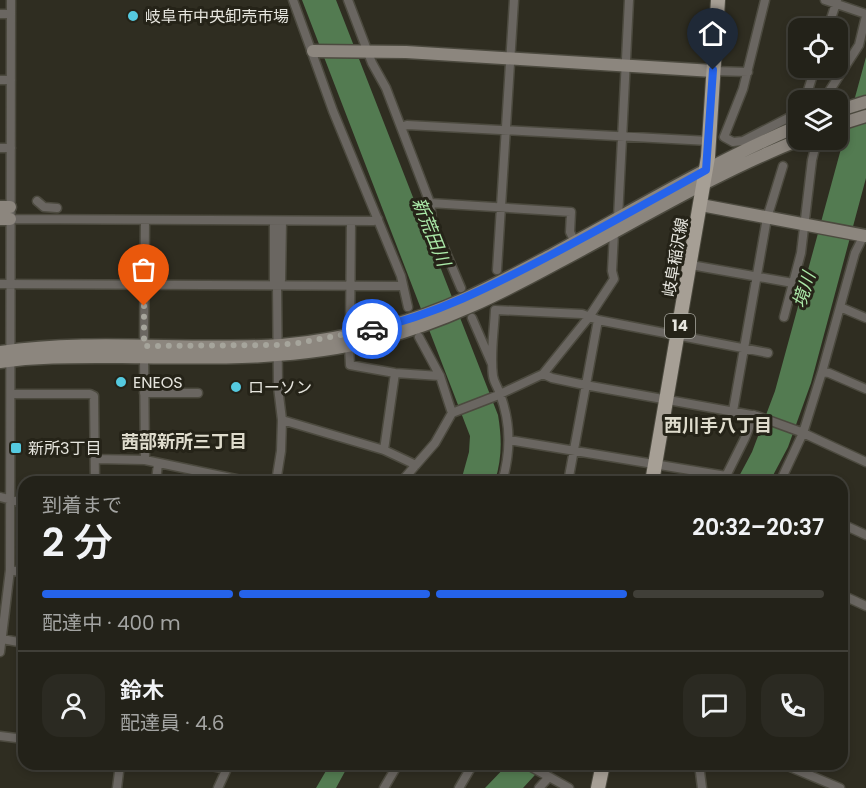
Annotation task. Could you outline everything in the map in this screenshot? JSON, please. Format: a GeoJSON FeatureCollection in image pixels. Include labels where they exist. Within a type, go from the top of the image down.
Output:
{"type":"FeatureCollection","features":[{"type":"Feature","properties":{"kind":"main road","name":"岐阜稲沢線"},"geometry":{"type":"LineString","coordinates":[[653,476],[704,185],[718,0]]}},
{"type":"Feature","properties":{"kind":"main road"},"geometry":{"type":"LineString","coordinates":[[598,788],[602,770]]}},
{"type":"Feature","properties":{"kind":"street"},"geometry":{"type":"LineString","coordinates":[[0,652],[4,596],[10,570],[11,394],[5,356],[10,284],[5,213],[11,148],[11,0]]}},
{"type":"Feature","properties":{"kind":"street"},"geometry":{"type":"LineString","coordinates":[[293,0],[316,51],[333,111],[401,276],[408,307]]}},
{"type":"Feature","properties":{"kind":"street"},"geometry":{"type":"LineString","coordinates":[[348,0],[366,50],[402,127],[430,203],[433,229],[444,248],[464,304],[492,366]]}},
{"type":"Feature","properties":{"kind":"street"},"geometry":{"type":"LineString","coordinates":[[497,270],[513,0]]}},
{"type":"Feature","properties":{"kind":"street"},"geometry":{"type":"LineString","coordinates":[[618,218],[629,0]]}},
{"type":"Feature","properties":{"kind":"street"},"geometry":{"type":"LineString","coordinates":[[765,0],[748,72],[724,137],[733,142],[743,141],[788,118]]}},
{"type":"Feature","properties":{"kind":"street"},"geometry":{"type":"LineString","coordinates":[[825,0],[836,2],[866,15],[858,45],[830,90]]}},
{"type":"Feature","properties":{"kind":"street"},"geometry":{"type":"LineString","coordinates":[[831,18],[836,2]]}},
{"type":"Feature","properties":{"kind":"street"},"geometry":{"type":"LineString","coordinates":[[0,14],[11,14]]}},
{"type":"Feature","properties":{"kind":"street"},"geometry":{"type":"LineString","coordinates":[[316,51],[366,50],[748,72]]}},
{"type":"Feature","properties":{"kind":"street"},"geometry":{"type":"LineString","coordinates":[[0,80],[11,80]]}},
{"type":"Feature","properties":{"kind":"street"},"geometry":{"type":"LineString","coordinates":[[848,108],[866,102]]}},
{"type":"Feature","properties":{"kind":"street"},"geometry":{"type":"LineString","coordinates":[[848,122],[866,116]]}},
{"type":"Feature","properties":{"kind":"street"},"geometry":{"type":"LineString","coordinates":[[402,127],[407,125],[505,129],[709,141]]}},
{"type":"Feature","properties":{"kind":"street"},"geometry":{"type":"LineString","coordinates":[[5,356],[61,346],[144,352],[278,350],[350,340],[420,326],[464,304],[727,158],[788,131]]}},
{"type":"Feature","properties":{"kind":"street"},"geometry":{"type":"LineString","coordinates":[[464,304],[514,286],[704,185],[788,145]]}},
{"type":"Feature","properties":{"kind":"street"},"geometry":{"type":"LineString","coordinates":[[0,148],[11,148]]}},
{"type":"Feature","properties":{"kind":"street"},"geometry":{"type":"LineString","coordinates":[[784,317],[808,225],[814,150]]}},
{"type":"Feature","properties":{"kind":"street"},"geometry":{"type":"LineString","coordinates":[[734,411],[767,218],[783,166]]}},
{"type":"Feature","properties":{"kind":"street"},"geometry":{"type":"LineString","coordinates":[[37,201],[44,207],[57,208]]}},
{"type":"Feature","properties":{"kind":"street"},"geometry":{"type":"LineString","coordinates":[[430,203],[571,212],[570,232],[575,242]]}},
{"type":"Feature","properties":{"kind":"street"},"geometry":{"type":"LineString","coordinates":[[701,205],[862,235],[822,372],[802,432],[783,476]]}},
{"type":"Feature","properties":{"kind":"street"},"geometry":{"type":"LineString","coordinates":[[5,213],[145,220],[351,221],[378,219]]}},
{"type":"Feature","properties":{"kind":"street"},"geometry":{"type":"LineString","coordinates":[[145,220],[145,460]]}},
{"type":"Feature","properties":{"kind":"street"},"geometry":{"type":"LineString","coordinates":[[277,476],[281,452],[282,420],[278,387],[277,285],[282,280],[278,221]]}},
{"type":"Feature","properties":{"kind":"street"},"geometry":{"type":"LineString","coordinates":[[351,221],[350,365],[395,373],[440,376]]}},
{"type":"Feature","properties":{"kind":"street"},"geometry":{"type":"LineString","coordinates":[[406,476],[435,443],[455,412],[543,374],[594,318],[614,279],[612,271],[614,233]]}},
{"type":"Feature","properties":{"kind":"street"},"geometry":{"type":"LineString","coordinates":[[690,265],[793,283]]}},
{"type":"Feature","properties":{"kind":"street"},"geometry":{"type":"LineString","coordinates":[[0,284],[402,286]]}},
{"type":"Feature","properties":{"kind":"street"},"geometry":{"type":"LineString","coordinates":[[840,307],[866,318]]}},
{"type":"Feature","properties":{"kind":"street"},"geometry":{"type":"LineString","coordinates":[[504,476],[510,441],[492,366],[495,310],[582,314],[768,353]]}},
{"type":"Feature","properties":{"kind":"street"},"geometry":{"type":"LineString","coordinates":[[569,476],[594,318]]}},
{"type":"Feature","properties":{"kind":"street"},"geometry":{"type":"LineString","coordinates":[[420,326],[455,412]]}},
{"type":"Feature","properties":{"kind":"street"},"geometry":{"type":"LineString","coordinates":[[822,372],[866,389]]}},
{"type":"Feature","properties":{"kind":"street"},"geometry":{"type":"LineString","coordinates":[[384,450],[395,373]]}},
{"type":"Feature","properties":{"kind":"street"},"geometry":{"type":"LineString","coordinates":[[543,374],[585,385],[755,415],[802,432],[866,462]]}},
{"type":"Feature","properties":{"kind":"street"},"geometry":{"type":"LineString","coordinates":[[144,393],[198,393]]}},
{"type":"Feature","properties":{"kind":"street"},"geometry":{"type":"LineString","coordinates":[[11,394],[90,394],[94,396],[95,476]]}},
{"type":"Feature","properties":{"kind":"street"},"geometry":{"type":"LineString","coordinates":[[510,441],[726,476],[755,415]]}},
{"type":"Feature","properties":{"kind":"street"},"geometry":{"type":"LineString","coordinates":[[282,420],[384,450],[416,465]]}},
{"type":"Feature","properties":{"kind":"street"},"geometry":{"type":"LineString","coordinates":[[95,459],[145,460],[221,476]]}},
{"type":"Feature","properties":{"kind":"street"},"geometry":{"type":"LineString","coordinates":[[157,476],[158,463]]}},
{"type":"Feature","properties":{"kind":"street"},"geometry":{"type":"LineString","coordinates":[[0,497],[18,501]]}},
{"type":"Feature","properties":{"kind":"street"},"geometry":{"type":"LineString","coordinates":[[848,527],[866,535]]}},
{"type":"Feature","properties":{"kind":"street"},"geometry":{"type":"LineString","coordinates":[[10,570],[18,572]]}},
{"type":"Feature","properties":{"kind":"street"},"geometry":{"type":"LineString","coordinates":[[848,598],[866,606]]}},
{"type":"Feature","properties":{"kind":"street"},"geometry":{"type":"LineString","coordinates":[[2,639],[18,642]]}},
{"type":"Feature","properties":{"kind":"street"},"geometry":{"type":"LineString","coordinates":[[0,736],[18,738]]}},
{"type":"Feature","properties":{"kind":"street"},"geometry":{"type":"LineString","coordinates":[[117,788],[119,770]]}},
{"type":"Feature","properties":{"kind":"street"},"geometry":{"type":"LineString","coordinates":[[218,788],[226,770]]}},
{"type":"Feature","properties":{"kind":"street"},"geometry":{"type":"LineString","coordinates":[[384,788],[395,770]]}},
{"type":"Feature","properties":{"kind":"street"},"geometry":{"type":"LineString","coordinates":[[459,788],[470,770]]}},
{"type":"Feature","properties":{"kind":"street"},"geometry":{"type":"LineString","coordinates":[[537,770],[569,788]]}},
{"type":"Feature","properties":{"kind":"street"},"geometry":{"type":"LineString","coordinates":[[700,770],[702,788]]}},
{"type":"Feature","properties":{"kind":"street"},"geometry":{"type":"LineString","coordinates":[[797,770],[840,788]]}},
{"type":"Feature","properties":{"kind":"street"},"geometry":{"type":"LineString","coordinates":[[539,788],[548,776]]}},
{"type":"Feature","properties":{"kind":"water"},"geometry":{"type":"Polygon","coordinates":[[[302,0],[336,0],[498,415],[501,448],[496,476],[462,476],[469,452],[470,436],[302,0]]]}},
{"type":"Feature","properties":{"kind":"water","name":"境川"},"geometry":{"type":"Polygon","coordinates":[[[866,57],[866,178],[811,383],[788,447],[773,476],[739,476],[752,452],[775,391],[841,150],[848,150],[848,123],[866,57]]]}},
{"type":"Feature","properties":{"kind":"water"},"geometry":{"type":"Polygon","coordinates":[[[326,770],[346,770],[336,788],[316,788],[326,770]]]}},
{"type":"Feature","properties":{"kind":"water"},"geometry":{"type":"Polygon","coordinates":[[[502,770],[540,770],[523,788],[485,788],[502,770]]]}},
{"type":"Feature","properties":{"kind":"way so far"},"geometry":{"type":"LineString","coordinates":[[144,306],[144,346],[278,345],[372,329]]}},
{"type":"Feature","properties":{"kind":"place","name":"岐阜市中央卸売市場"},"geometry":{"type":"Point","coordinates":[133,16]}},
{"type":"Feature","properties":{"kind":"place","name":"ENEOS"},"geometry":{"type":"Point","coordinates":[121,382]}},
{"type":"Feature","properties":{"kind":"place","name":"ローソン"},"geometry":{"type":"Point","coordinates":[236,387]}},
{"type":"Feature","properties":{"kind":"place","name":"新所3丁目"},"geometry":{"type":"Point","coordinates":[16,448]}},
{"type":"Feature","properties":{"kind":"district","name":"西川手八丁目"},"geometry":{"type":"Point","coordinates":[718,426]}},
{"type":"Feature","properties":{"kind":"district","name":"茜部新所三丁目"},"geometry":{"type":"Point","coordinates":[184,442]}},
{"type":"Feature","properties":{"kind":"route"},"geometry":{"type":"LineString","coordinates":[[372,329],[461,301],[511,277],[706,170],[713,70]]}},
{"type":"Feature","properties":{"kind":"water label","name":"新荒田川"},"geometry":{"type":"Point","coordinates":[431,232]}}]}
